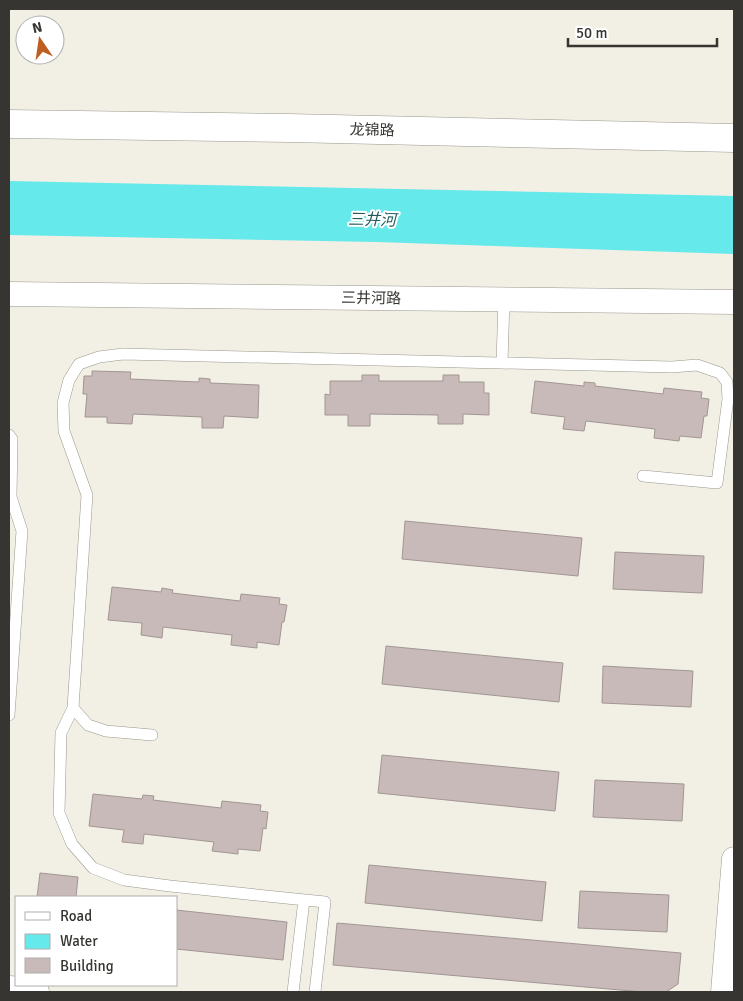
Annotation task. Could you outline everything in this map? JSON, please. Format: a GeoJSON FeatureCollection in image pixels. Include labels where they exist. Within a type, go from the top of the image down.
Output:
{"type":"FeatureCollection","features":[{"type":"Feature","properties":{"kind":"main road","name":"龙锦路"},"geometry":{"type":"LineString","coordinates":[[9,107],[734,121]]}},
{"type":"Feature","properties":{"kind":"main road","name":"龙锦路"},"geometry":{"type":"LineString","coordinates":[[9,124],[734,138]]}},
{"type":"Feature","properties":{"kind":"street","name":"三井河路"},"geometry":{"type":"LineString","coordinates":[[9,294],[734,302]]}},
{"type":"Feature","properties":{"kind":"street"},"geometry":{"type":"LineString","coordinates":[[723,992],[734,859]]}},
{"type":"Feature","properties":{"kind":"lane"},"geometry":{"type":"LineString","coordinates":[[502,363],[504,299]]}},
{"type":"Feature","properties":{"kind":"lane"},"geometry":{"type":"LineString","coordinates":[[315,992],[325,902],[124,880],[93,868],[72,844],[59,812],[61,733],[73,708],[87,495],[64,431],[63,403],[69,380],[79,364],[99,357],[123,354],[672,367],[697,365],[720,373],[727,382],[728,399],[716,483],[643,476]]}},
{"type":"Feature","properties":{"kind":"lane"},"geometry":{"type":"LineString","coordinates":[[9,435],[12,439],[11,497],[22,531],[9,715]]}},
{"type":"Feature","properties":{"kind":"lane"},"geometry":{"type":"LineString","coordinates":[[73,708],[88,724],[106,730],[152,735]]}},
{"type":"Feature","properties":{"kind":"lane"},"geometry":{"type":"LineString","coordinates":[[293,992],[304,900]]}},
{"type":"Feature","properties":{"kind":"water","name":"三井河"},"geometry":{"type":"Polygon","coordinates":[[[9,181],[734,196],[734,254],[377,242],[9,235],[9,181]]]}},
{"type":"Feature","properties":{"kind":"building"},"geometry":{"type":"Polygon","coordinates":[[[92,371],[131,372],[130,379],[199,382],[199,378],[210,379],[210,383],[259,385],[258,418],[224,416],[223,428],[202,428],[202,417],[133,414],[132,424],[107,423],[107,417],[85,417],[87,394],[83,394],[84,376],[92,376],[92,371]]]}},
{"type":"Feature","properties":{"kind":"building"},"geometry":{"type":"Polygon","coordinates":[[[362,375],[379,375],[379,381],[443,381],[443,375],[459,375],[459,382],[484,382],[484,393],[489,393],[489,415],[463,414],[463,424],[438,424],[438,415],[370,414],[370,426],[348,426],[348,415],[325,415],[325,394],[330,395],[330,381],[362,381],[362,375]]]}},
{"type":"Feature","properties":{"kind":"building"},"geometry":{"type":"Polygon","coordinates":[[[535,381],[584,386],[584,382],[595,383],[595,386],[663,394],[664,388],[702,392],[701,398],[709,399],[707,416],[704,416],[701,438],[680,436],[679,441],[654,438],[655,429],[586,421],[584,431],[563,429],[565,417],[531,413],[535,381]]]}},
{"type":"Feature","properties":{"kind":"building"},"geometry":{"type":"Polygon","coordinates":[[[405,521],[582,538],[578,576],[402,559],[405,521]]]}},
{"type":"Feature","properties":{"kind":"building"},"geometry":{"type":"Polygon","coordinates":[[[615,552],[704,556],[702,593],[613,589],[615,552]]]}},
{"type":"Feature","properties":{"kind":"building"},"geometry":{"type":"Polygon","coordinates":[[[112,587],[161,592],[162,588],[173,590],[172,593],[240,601],[241,594],[280,598],[279,604],[287,605],[284,622],[282,622],[279,645],[257,642],[257,648],[231,645],[232,635],[163,627],[162,638],[141,635],[142,623],[108,620],[112,587]]]}},
{"type":"Feature","properties":{"kind":"building"},"geometry":{"type":"Polygon","coordinates":[[[386,646],[563,663],[559,702],[382,684],[386,646]]]}},
{"type":"Feature","properties":{"kind":"building"},"geometry":{"type":"Polygon","coordinates":[[[603,666],[693,671],[691,707],[602,703],[603,666]]]}},
{"type":"Feature","properties":{"kind":"building"},"geometry":{"type":"Polygon","coordinates":[[[382,755],[559,772],[555,811],[378,793],[382,755]]]}},
{"type":"Feature","properties":{"kind":"building"},"geometry":{"type":"Polygon","coordinates":[[[595,780],[684,784],[682,821],[593,817],[595,780]]]}},
{"type":"Feature","properties":{"kind":"building"},"geometry":{"type":"Polygon","coordinates":[[[93,794],[142,799],[143,795],[154,796],[153,800],[221,808],[222,801],[261,805],[260,811],[268,812],[266,829],[263,828],[260,851],[238,849],[238,854],[212,851],[214,842],[144,834],[143,844],[122,842],[124,830],[89,826],[93,794]]]}},
{"type":"Feature","properties":{"kind":"building"},"geometry":{"type":"Polygon","coordinates":[[[369,865],[546,882],[542,921],[365,903],[369,865]]]}},
{"type":"Feature","properties":{"kind":"building"},"geometry":{"type":"Polygon","coordinates":[[[40,873],[78,877],[76,896],[37,896],[40,873]]]}},
{"type":"Feature","properties":{"kind":"building"},"geometry":{"type":"Polygon","coordinates":[[[580,891],[669,895],[667,932],[578,928],[580,891]]]}},
{"type":"Feature","properties":{"kind":"building"},"geometry":{"type":"Polygon","coordinates":[[[178,910],[287,922],[283,960],[178,949],[178,910]]]}},
{"type":"Feature","properties":{"kind":"building"},"geometry":{"type":"Polygon","coordinates":[[[337,923],[681,953],[678,984],[666,992],[643,992],[333,965],[337,923]]]}}]}
